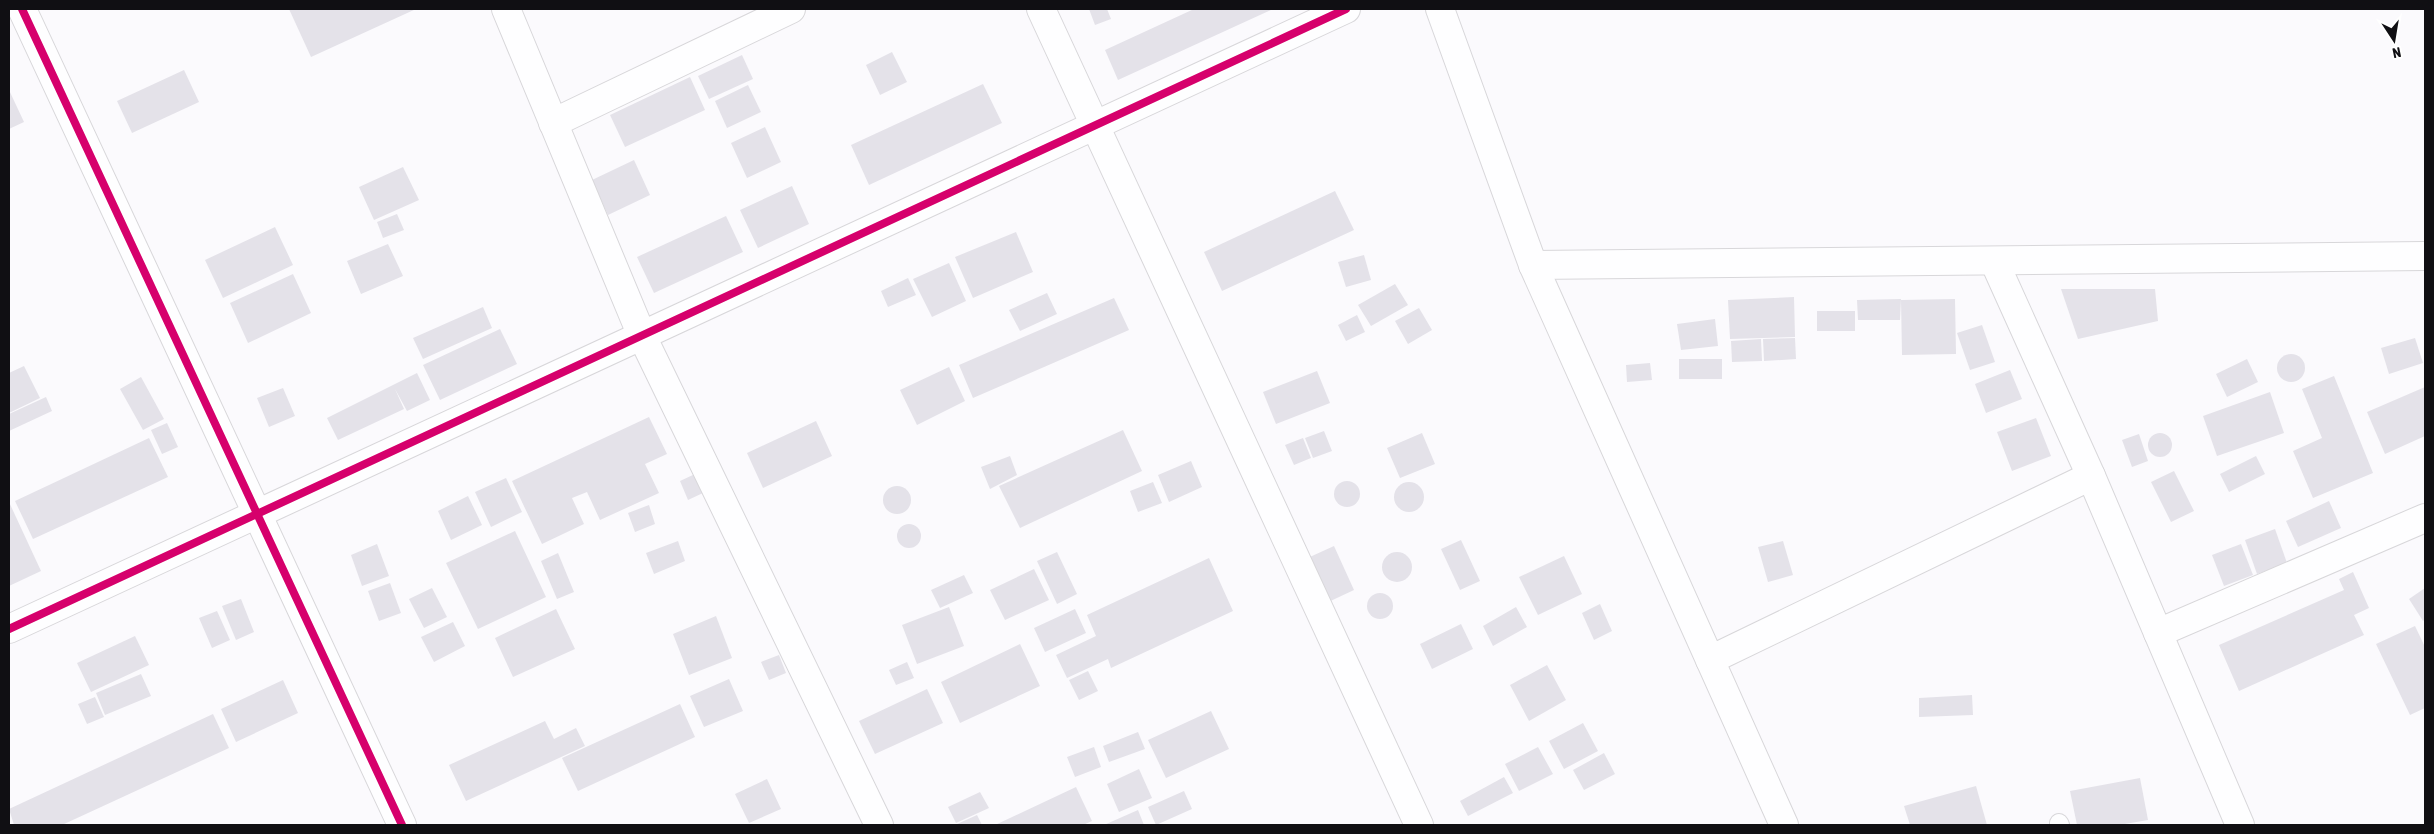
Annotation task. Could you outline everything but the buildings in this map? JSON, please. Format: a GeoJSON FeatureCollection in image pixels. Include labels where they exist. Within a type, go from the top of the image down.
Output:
{"type":"FeatureCollection","features":[{"type":"Feature","properties":{"kind":"street"},"geometry":{"type":"LineString","coordinates":[[22,9],[402,825]]}},
{"type":"Feature","properties":{"kind":"street"},"geometry":{"type":"LineString","coordinates":[[506,9],[642,336],[879,825]]}},
{"type":"Feature","properties":{"kind":"street"},"geometry":{"type":"LineString","coordinates":[[553,123],[791,9]]}},
{"type":"Feature","properties":{"kind":"street"},"geometry":{"type":"LineString","coordinates":[[1041,9],[1419,825]]}},
{"type":"Feature","properties":{"kind":"street"},"geometry":{"type":"LineString","coordinates":[[9,629],[1346,9]]}},
{"type":"Feature","properties":{"kind":"street"},"geometry":{"type":"LineString","coordinates":[[1440,9],[1533,265],[1784,825]]}},
{"type":"Feature","properties":{"kind":"street"},"geometry":{"type":"LineString","coordinates":[[1533,265],[2424,259]]}},
{"type":"Feature","properties":{"kind":"street"},"geometry":{"type":"LineString","coordinates":[[1994,261],[2091,476],[2240,825]]}},
{"type":"Feature","properties":{"kind":"street"},"geometry":{"type":"LineString","coordinates":[[1710,660],[2091,476]]}},
{"type":"Feature","properties":{"kind":"street"},"geometry":{"type":"LineString","coordinates":[[2158,633],[2425,518]]}},
{"type":"Feature","properties":{"kind":"cycle path"},"geometry":{"type":"LineString","coordinates":[[22,9],[402,825]]}},
{"type":"Feature","properties":{"kind":"cycle path"},"geometry":{"type":"LineString","coordinates":[[9,629],[1346,9]]}}]}
